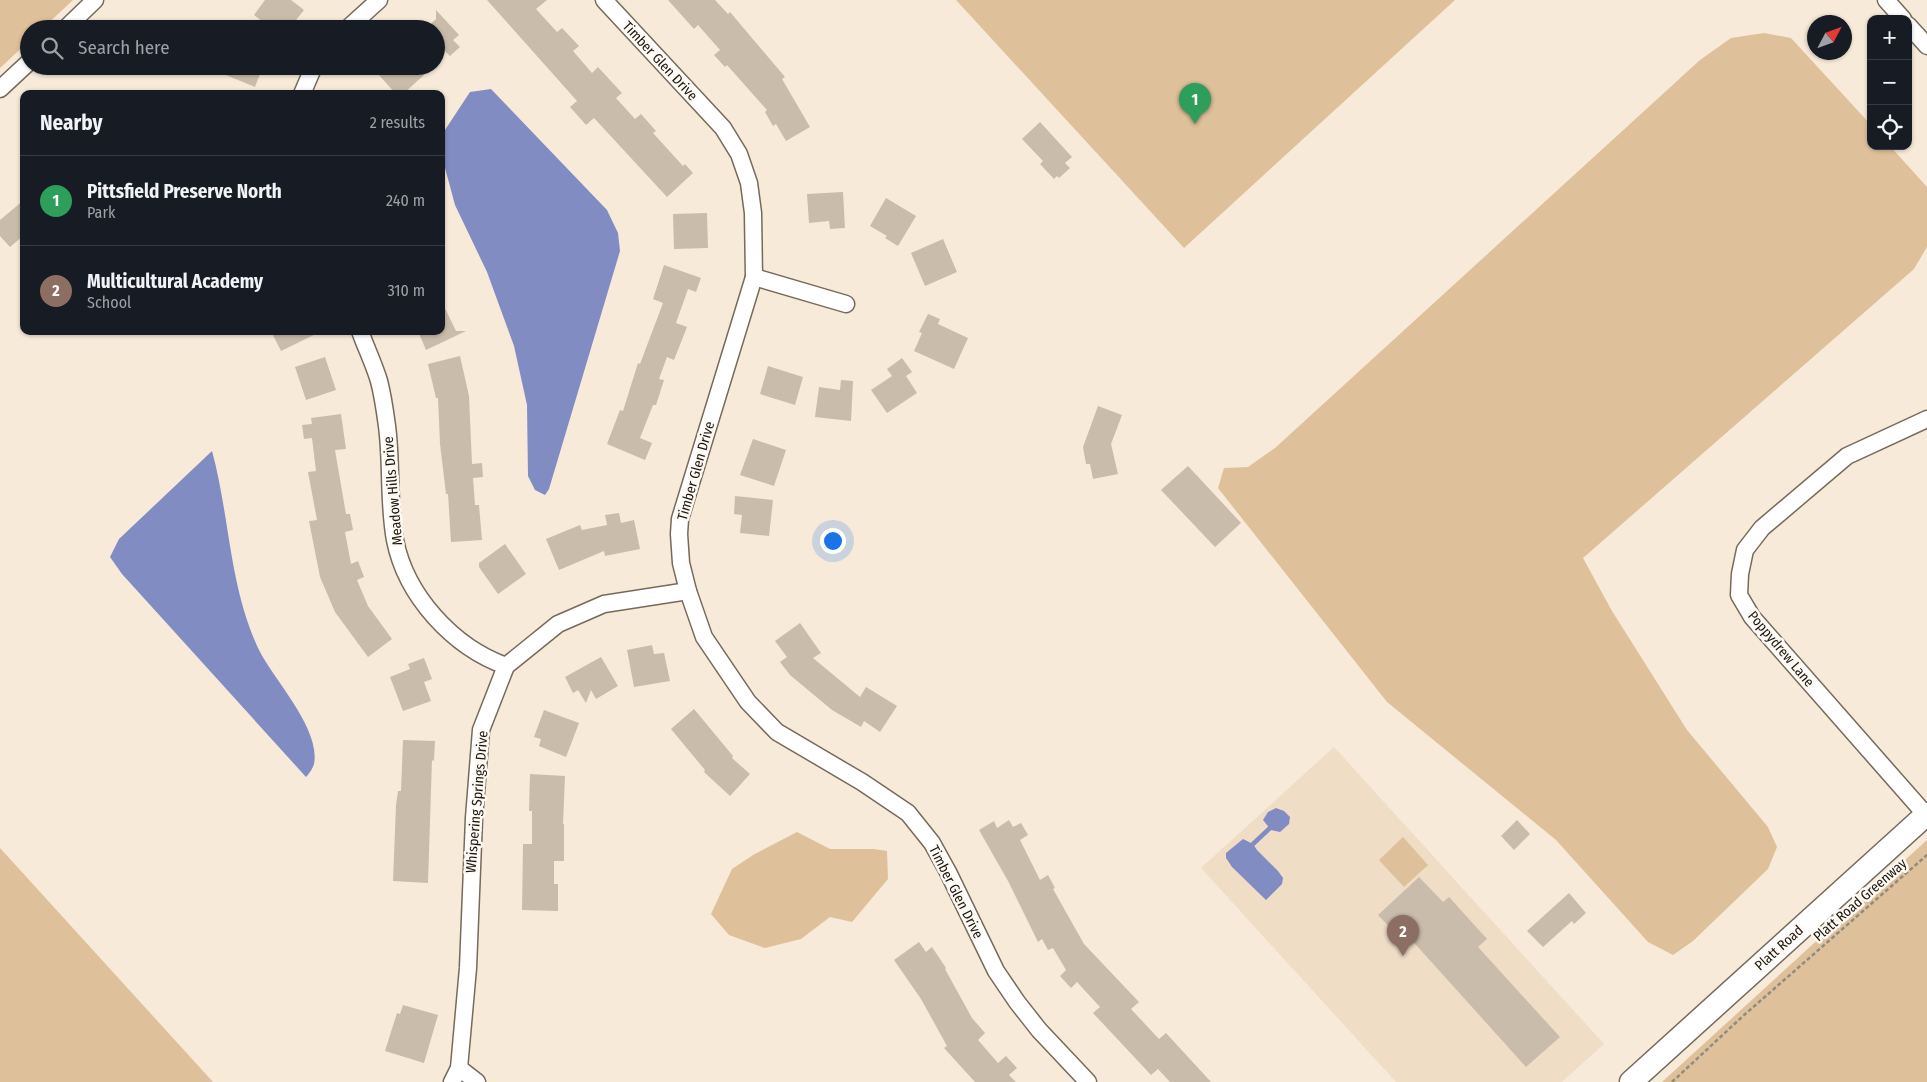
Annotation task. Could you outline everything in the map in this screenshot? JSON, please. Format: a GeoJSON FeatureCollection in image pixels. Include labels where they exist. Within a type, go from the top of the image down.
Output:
{"type":"FeatureCollection","features":[{"type":"Feature","properties":{"kind":"main road","name":"Platt Road"},"geometry":{"type":"LineString","coordinates":[[1631,1082],[1927,814]]}},
{"type":"Feature","properties":{"kind":"street"},"geometry":{"type":"LineString","coordinates":[[74,20],[95,0]]}},
{"type":"Feature","properties":{"kind":"street"},"geometry":{"type":"LineString","coordinates":[[357,20],[379,0]]}},
{"type":"Feature","properties":{"kind":"street","name":"Timber Glen Drive"},"geometry":{"type":"LineString","coordinates":[[604,0],[723,128],[745,168],[752,198],[754,276],[680,519],[679,548],[688,591],[704,637],[748,702],[777,732],[862,782],[908,813],[936,850],[996,971],[1039,1030],[1088,1082]]}},
{"type":"Feature","properties":{"kind":"street"},"geometry":{"type":"LineString","coordinates":[[1886,0],[1899,15]]}},
{"type":"Feature","properties":{"kind":"street"},"geometry":{"type":"LineString","coordinates":[[1912,29],[1927,46]]}},
{"type":"Feature","properties":{"kind":"street"},"geometry":{"type":"LineString","coordinates":[[0,89],[20,70]]}},
{"type":"Feature","properties":{"kind":"street"},"geometry":{"type":"LineString","coordinates":[[304,90],[310,75]]}},
{"type":"Feature","properties":{"kind":"street"},"geometry":{"type":"LineString","coordinates":[[754,276],[846,304]]}},
{"type":"Feature","properties":{"kind":"street","name":"Meadow Hills Drive"},"geometry":{"type":"LineString","coordinates":[[362,335],[379,380],[384,404],[395,540],[407,573],[424,603],[447,630],[474,651],[489,660],[506,666]]}},
{"type":"Feature","properties":{"kind":"street","name":"Poppydrew Lane"},"geometry":{"type":"LineString","coordinates":[[1927,419],[1847,456],[1762,528],[1746,550],[1740,574],[1740,595],[1752,617],[1927,814]]}},
{"type":"Feature","properties":{"kind":"street","name":"Whispering Springs Drive"},"geometry":{"type":"LineString","coordinates":[[456,1075],[468,968],[474,818],[481,730],[506,666],[558,624],[604,604],[688,591]]}},
{"type":"Feature","properties":{"kind":"street"},"geometry":{"type":"LineString","coordinates":[[456,1075],[477,1082]]}},
{"type":"Feature","properties":{"kind":"path","name":"Platt Road Greenway"},"geometry":{"type":"LineString","coordinates":[[1672,1082],[1750,1010],[1927,855]]}},
{"type":"Feature","properties":{"kind":"shaded area"},"geometry":{"type":"Polygon","coordinates":[[[0,0],[73,0],[52,20],[20,20],[20,49],[0,68],[0,0]]]}},
{"type":"Feature","properties":{"kind":"shaded area"},"geometry":{"type":"Polygon","coordinates":[[[956,0],[1455,0],[1184,248],[956,0]]]}},
{"type":"Feature","properties":{"kind":"shaded area"},"geometry":{"type":"Polygon","coordinates":[[[1764,33],[1791,38],[1807,55],[1807,60],[1811,60],[1867,121],[1867,150],[1894,150],[1927,187],[1927,247],[1914,269],[1583,558],[1612,611],[1687,730],[1768,827],[1777,847],[1768,869],[1693,941],[1673,955],[1648,942],[1556,840],[1387,702],[1218,488],[1224,468],[1248,467],[1275,448],[1700,60],[1731,38],[1764,33]]]}},
{"type":"Feature","properties":{"kind":"shaded area"},"geometry":{"type":"Polygon","coordinates":[[[1334,747],[1604,1044],[1562,1082],[1396,1082],[1201,868],[1334,747]]]}},
{"type":"Feature","properties":{"kind":"shaded area"},"geometry":{"type":"Polygon","coordinates":[[[797,832],[830,849],[874,849],[887,851],[888,879],[852,922],[830,917],[801,939],[765,948],[729,935],[711,914],[732,869],[753,855],[797,832]]]}},
{"type":"Feature","properties":{"kind":"shaded area"},"geometry":{"type":"Polygon","coordinates":[[[1403,837],[1428,865],[1404,887],[1379,860],[1403,837]]]}},
{"type":"Feature","properties":{"kind":"shaded area"},"geometry":{"type":"Polygon","coordinates":[[[1927,840],[1927,1082],[1662,1082],[1927,840]]]}},
{"type":"Feature","properties":{"kind":"shaded area"},"geometry":{"type":"Polygon","coordinates":[[[0,848],[213,1082],[0,1082],[0,848]]]}},
{"type":"Feature","properties":{"kind":"water"},"geometry":{"type":"Polygon","coordinates":[[[491,89],[607,210],[618,233],[620,251],[549,489],[545,495],[535,490],[528,476],[527,405],[514,346],[487,272],[455,205],[445,168],[445,130],[470,92],[491,89]]]}},
{"type":"Feature","properties":{"kind":"water"},"geometry":{"type":"Polygon","coordinates":[[[212,451],[236,577],[249,626],[259,650],[304,720],[310,736],[314,750],[314,764],[306,777],[122,574],[110,557],[119,539],[212,451]]]}},
{"type":"Feature","properties":{"kind":"water"},"geometry":{"type":"Polygon","coordinates":[[[1276,808],[1284,811],[1290,817],[1289,824],[1280,832],[1271,830],[1263,820],[1268,812],[1276,808]]]}},
{"type":"Feature","properties":{"kind":"water"},"geometry":{"type":"Polygon","coordinates":[[[1243,839],[1253,844],[1283,878],[1282,884],[1266,900],[1232,867],[1226,858],[1226,853],[1243,839]]]}},
{"type":"Feature","properties":{"kind":"building"},"geometry":{"type":"Polygon","coordinates":[[[265,0],[291,0],[304,10],[296,20],[260,20],[254,15],[265,0]]]}},
{"type":"Feature","properties":{"kind":"building"},"geometry":{"type":"Polygon","coordinates":[[[487,0],[547,0],[536,9],[557,32],[562,28],[579,46],[573,51],[592,73],[598,67],[622,93],[616,98],[635,119],[641,114],[656,131],[653,133],[683,166],[685,164],[693,173],[667,197],[594,118],[586,125],[570,107],[577,101],[487,0]]]}},
{"type":"Feature","properties":{"kind":"building"},"geometry":{"type":"Polygon","coordinates":[[[668,0],[715,0],[728,14],[730,12],[785,77],[782,79],[810,127],[786,141],[776,124],[773,126],[765,112],[767,110],[727,65],[725,67],[714,55],[720,50],[698,25],[694,29],[668,0]]]}},
{"type":"Feature","properties":{"kind":"building"},"geometry":{"type":"Polygon","coordinates":[[[436,10],[459,35],[453,40],[460,47],[450,56],[445,51],[445,20],[436,19],[436,10]]]}},
{"type":"Feature","properties":{"kind":"building"},"geometry":{"type":"Polygon","coordinates":[[[226,75],[260,75],[255,87],[226,75]]]}},
{"type":"Feature","properties":{"kind":"building"},"geometry":{"type":"Polygon","coordinates":[[[379,75],[424,75],[407,90],[392,90],[379,75]]]}},
{"type":"Feature","properties":{"kind":"building"},"geometry":{"type":"Polygon","coordinates":[[[1040,122],[1072,157],[1065,163],[1070,168],[1059,178],[1057,176],[1054,179],[1040,164],[1043,161],[1022,139],[1040,122]]]}},
{"type":"Feature","properties":{"kind":"building"},"geometry":{"type":"Polygon","coordinates":[[[843,192],[845,228],[830,229],[829,221],[809,223],[807,194],[843,192]]]}},
{"type":"Feature","properties":{"kind":"building"},"geometry":{"type":"Polygon","coordinates":[[[886,198],[916,216],[898,246],[885,238],[887,236],[870,226],[886,198]]]}},
{"type":"Feature","properties":{"kind":"building"},"geometry":{"type":"Polygon","coordinates":[[[20,203],[20,238],[10,247],[0,236],[0,220],[20,203]]]}},
{"type":"Feature","properties":{"kind":"building"},"geometry":{"type":"Polygon","coordinates":[[[707,213],[708,248],[674,249],[673,214],[707,213]]]}},
{"type":"Feature","properties":{"kind":"building"},"geometry":{"type":"Polygon","coordinates":[[[943,239],[957,272],[925,286],[911,253],[943,239]]]}},
{"type":"Feature","properties":{"kind":"building"},"geometry":{"type":"Polygon","coordinates":[[[664,265],[701,278],[696,292],[688,289],[676,323],[687,327],[674,360],[667,357],[659,379],[664,380],[656,405],[653,405],[640,438],[652,443],[645,460],[607,444],[620,410],[623,411],[638,363],[640,364],[663,303],[653,299],[664,265]]]}},
{"type":"Feature","properties":{"kind":"building"},"geometry":{"type":"Polygon","coordinates":[[[445,308],[456,331],[466,331],[426,350],[420,335],[445,335],[445,308]]]}},
{"type":"Feature","properties":{"kind":"building"},"geometry":{"type":"Polygon","coordinates":[[[928,314],[940,319],[938,324],[968,338],[954,369],[914,351],[922,333],[919,332],[928,314]]]}},
{"type":"Feature","properties":{"kind":"building"},"geometry":{"type":"Polygon","coordinates":[[[273,335],[314,335],[281,351],[273,335]]]}},
{"type":"Feature","properties":{"kind":"building"},"geometry":{"type":"Polygon","coordinates":[[[460,356],[469,396],[472,464],[482,463],[483,477],[473,478],[475,505],[479,505],[482,540],[451,542],[448,494],[446,494],[440,444],[438,398],[436,398],[428,364],[460,356]]]}},
{"type":"Feature","properties":{"kind":"building"},"geometry":{"type":"Polygon","coordinates":[[[325,357],[336,390],[306,400],[295,367],[325,357]]]}},
{"type":"Feature","properties":{"kind":"building"},"geometry":{"type":"Polygon","coordinates":[[[902,358],[912,372],[906,376],[917,393],[887,413],[871,390],[892,376],[887,369],[902,358]]]}},
{"type":"Feature","properties":{"kind":"building"},"geometry":{"type":"Polygon","coordinates":[[[768,366],[803,377],[795,405],[760,394],[768,366]]]}},
{"type":"Feature","properties":{"kind":"building"},"geometry":{"type":"Polygon","coordinates":[[[841,380],[853,381],[851,421],[815,417],[819,387],[840,390],[841,380]]]}},
{"type":"Feature","properties":{"kind":"building"},"geometry":{"type":"Polygon","coordinates":[[[1098,406],[1122,415],[1111,444],[1118,474],[1093,479],[1090,464],[1086,464],[1083,447],[1098,406]]]}},
{"type":"Feature","properties":{"kind":"building"},"geometry":{"type":"Polygon","coordinates":[[[341,414],[346,449],[335,450],[346,514],[350,514],[353,530],[345,532],[351,564],[358,561],[364,577],[357,580],[368,606],[392,639],[368,657],[335,612],[320,577],[309,521],[317,520],[308,472],[316,471],[312,438],[304,439],[302,425],[312,424],[311,418],[341,414]]]}},
{"type":"Feature","properties":{"kind":"building"},"geometry":{"type":"Polygon","coordinates":[[[753,439],[786,450],[774,486],[740,475],[753,439]]]}},
{"type":"Feature","properties":{"kind":"building"},"geometry":{"type":"Polygon","coordinates":[[[1188,466],[1241,523],[1215,547],[1161,490],[1188,466]]]}},
{"type":"Feature","properties":{"kind":"building"},"geometry":{"type":"Polygon","coordinates":[[[735,496],[773,500],[769,536],[740,533],[742,515],[734,514],[735,496]]]}},
{"type":"Feature","properties":{"kind":"building"},"geometry":{"type":"Polygon","coordinates":[[[619,513],[621,523],[634,520],[640,549],[605,556],[604,551],[559,570],[546,539],[580,525],[582,530],[607,525],[605,515],[619,513]]]}},
{"type":"Feature","properties":{"kind":"building"},"geometry":{"type":"Polygon","coordinates":[[[505,544],[526,574],[498,594],[479,567],[479,563],[505,544]]]}},
{"type":"Feature","properties":{"kind":"building"},"geometry":{"type":"Polygon","coordinates":[[[800,623],[821,653],[813,658],[860,697],[866,687],[897,706],[880,732],[864,721],[861,727],[832,710],[790,675],[780,662],[787,657],[775,641],[800,623]]]}},
{"type":"Feature","properties":{"kind":"building"},"geometry":{"type":"Polygon","coordinates":[[[652,645],[654,654],[664,653],[670,681],[634,687],[627,650],[652,645]]]}},
{"type":"Feature","properties":{"kind":"building"},"geometry":{"type":"Polygon","coordinates":[[[601,657],[618,686],[596,699],[591,690],[586,703],[578,690],[573,693],[565,677],[601,657]]]}},
{"type":"Feature","properties":{"kind":"building"},"geometry":{"type":"Polygon","coordinates":[[[424,658],[432,679],[424,682],[431,701],[403,711],[390,677],[410,669],[408,664],[424,658]]]}},
{"type":"Feature","properties":{"kind":"building"},"geometry":{"type":"Polygon","coordinates":[[[694,709],[733,756],[732,758],[750,774],[730,796],[704,772],[705,770],[671,729],[694,709]]]}},
{"type":"Feature","properties":{"kind":"building"},"geometry":{"type":"Polygon","coordinates":[[[544,710],[579,723],[566,757],[539,746],[541,739],[534,737],[544,710]]]}},
{"type":"Feature","properties":{"kind":"building"},"geometry":{"type":"Polygon","coordinates":[[[403,740],[435,741],[434,761],[432,760],[428,883],[393,881],[396,805],[398,791],[401,791],[403,740]]]}},
{"type":"Feature","properties":{"kind":"building"},"geometry":{"type":"Polygon","coordinates":[[[530,774],[565,776],[564,861],[554,861],[554,884],[558,884],[558,911],[522,910],[523,844],[532,844],[532,811],[529,811],[530,774]]]}},
{"type":"Feature","properties":{"kind":"building"},"geometry":{"type":"Polygon","coordinates":[[[1009,820],[1013,827],[1021,823],[1028,835],[1020,840],[1040,880],[1048,875],[1055,888],[1053,889],[1084,944],[1139,1002],[1131,1009],[1159,1039],[1166,1033],[1211,1082],[1170,1082],[1158,1069],[1151,1075],[1093,1013],[1100,1007],[1077,982],[1071,988],[1060,976],[1066,970],[1053,948],[1048,950],[1042,939],[1038,942],[1008,881],[979,830],[994,821],[997,828],[1009,820]]]}},
{"type":"Feature","properties":{"kind":"building"},"geometry":{"type":"Polygon","coordinates":[[[1517,820],[1530,834],[1514,850],[1501,836],[1517,820]]]}},
{"type":"Feature","properties":{"kind":"building"},"geometry":{"type":"Polygon","coordinates":[[[1419,877],[1443,902],[1449,897],[1487,939],[1478,947],[1560,1037],[1526,1067],[1408,936],[1403,941],[1378,915],[1419,877]]]}},
{"type":"Feature","properties":{"kind":"building"},"geometry":{"type":"Polygon","coordinates":[[[1569,893],[1586,913],[1574,924],[1572,921],[1543,947],[1527,931],[1569,893]]]}},
{"type":"Feature","properties":{"kind":"building"},"geometry":{"type":"Polygon","coordinates":[[[919,942],[926,952],[932,947],[946,968],[972,1018],[985,1033],[978,1040],[998,1063],[1006,1056],[1017,1068],[1009,1075],[1016,1082],[975,1082],[944,1048],[947,1046],[921,999],[894,960],[919,942]]]}},
{"type":"Feature","properties":{"kind":"building"},"geometry":{"type":"Polygon","coordinates":[[[403,1005],[438,1015],[424,1063],[385,1051],[397,1013],[400,1014],[403,1005]]]}},
{"type":"Feature","properties":{"kind":"waterway"},"geometry":{"type":"LineString","coordinates":[[1253,844],[1270,828]]}},
{"type":"Feature","properties":{"kind":"place","name":"Pittsfield Preserve North"},"geometry":{"type":"Point","coordinates":[1195,124]}},
{"type":"Feature","properties":{"kind":"place","name":"Multicultural Academy"},"geometry":{"type":"Point","coordinates":[1403,956]}}]}
